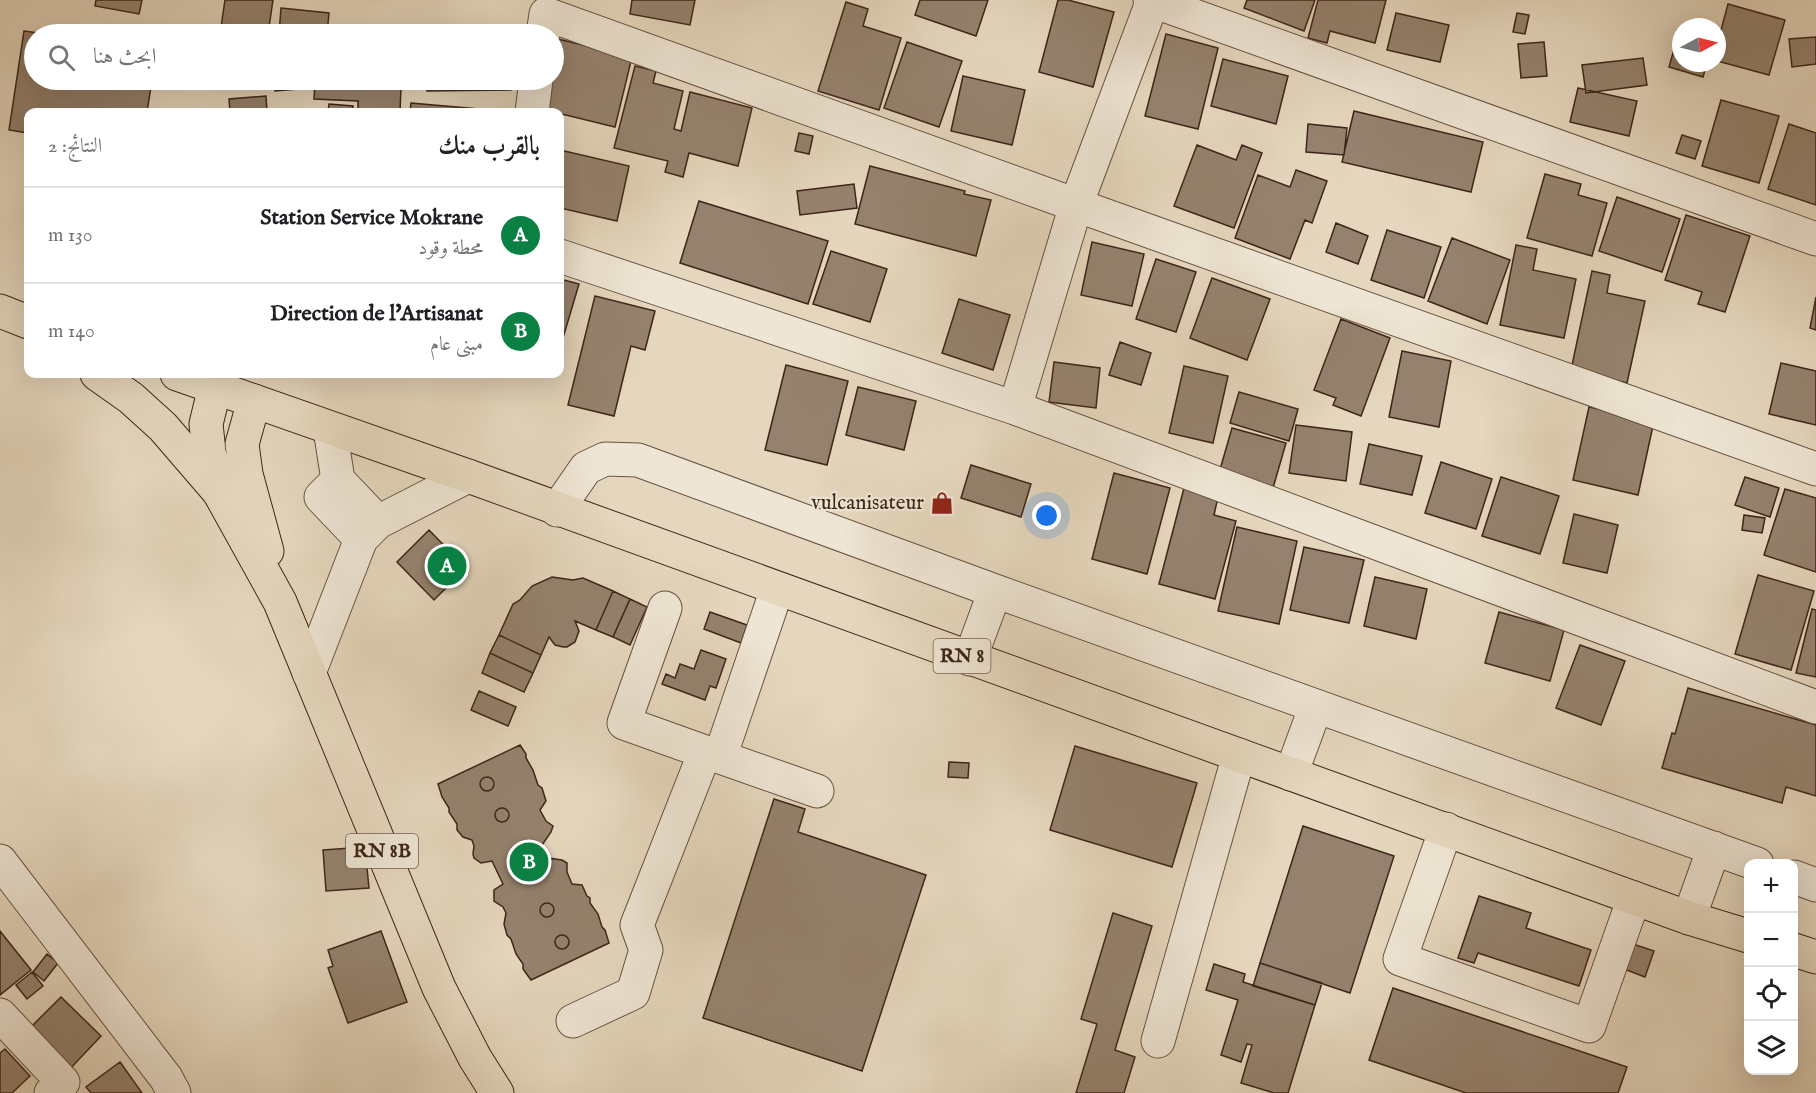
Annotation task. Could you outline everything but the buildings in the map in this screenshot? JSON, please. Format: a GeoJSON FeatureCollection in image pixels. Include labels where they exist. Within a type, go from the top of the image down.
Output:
{"type":"FeatureCollection","features":[{"type":"Feature","properties":{"kind":"main road"},"geometry":{"type":"LineString","coordinates":[[103,378],[131,398],[163,427],[219,492]]}},
{"type":"Feature","properties":{"kind":"main road","name":"RN 8"},"geometry":{"type":"LineString","coordinates":[[189,378],[468,476],[1689,918],[1744,934]]}},
{"type":"Feature","properties":{"kind":"main road","name":"RN 8B"},"geometry":{"type":"LineString","coordinates":[[215,387],[206,424],[209,452],[219,492],[280,602],[439,988],[475,1058],[497,1093]]}},
{"type":"Feature","properties":{"kind":"main road","name":"RN 8B"},"geometry":{"type":"LineString","coordinates":[[254,401],[242,444],[246,474],[280,602]]}},
{"type":"Feature","properties":{"kind":"main road"},"geometry":{"type":"LineString","coordinates":[[1798,951],[1816,957]]}},
{"type":"Feature","properties":{"kind":"street"},"geometry":{"type":"LineString","coordinates":[[1015,408],[1076,205],[1152,0],[1816,239]]}},
{"type":"Feature","properties":{"kind":"street"},"geometry":{"type":"LineString","coordinates":[[545,16],[1816,469]]}},
{"type":"Feature","properties":{"kind":"street"},"geometry":{"type":"LineString","coordinates":[[532,108],[535,90]]}},
{"type":"Feature","properties":{"kind":"street"},"geometry":{"type":"LineString","coordinates":[[564,257],[1015,408],[1816,706]]}},
{"type":"Feature","properties":{"kind":"street"},"geometry":{"type":"LineString","coordinates":[[330,429],[338,480],[321,497],[370,530]]}},
{"type":"Feature","properties":{"kind":"street"},"geometry":{"type":"LineString","coordinates":[[557,510],[586,468],[605,459],[638,460],[995,591],[1744,859]]}},
{"type":"Feature","properties":{"kind":"street"},"geometry":{"type":"LineString","coordinates":[[309,673],[370,530],[468,476]]}},
{"type":"Feature","properties":{"kind":"street"},"geometry":{"type":"LineString","coordinates":[[573,1021],[633,993],[646,950],[637,925],[713,754],[777,589]]}},
{"type":"Feature","properties":{"kind":"street"},"geometry":{"type":"LineString","coordinates":[[970,659],[995,591]]}},
{"type":"Feature","properties":{"kind":"street"},"geometry":{"type":"LineString","coordinates":[[665,608],[624,723],[817,791]]}},
{"type":"Feature","properties":{"kind":"street"},"geometry":{"type":"LineString","coordinates":[[1291,774],[1317,706]]}},
{"type":"Feature","properties":{"kind":"street"},"geometry":{"type":"LineString","coordinates":[[1158,1041],[1239,755]]}},
{"type":"Feature","properties":{"kind":"street"},"geometry":{"type":"LineString","coordinates":[[1446,830],[1400,959],[1589,1026],[1634,898]]}},
{"type":"Feature","properties":{"kind":"street"},"geometry":{"type":"LineString","coordinates":[[1689,918],[1714,848]]}},
{"type":"Feature","properties":{"kind":"street"},"geometry":{"type":"LineString","coordinates":[[0,861],[170,1091]]}},
{"type":"Feature","properties":{"kind":"street"},"geometry":{"type":"LineString","coordinates":[[1798,878],[1816,885]]}},
{"type":"Feature","properties":{"kind":"street"},"geometry":{"type":"LineString","coordinates":[[0,1015],[63,1082],[51,1093]]}},
{"type":"Feature","properties":{"kind":"place","name":"vulcanisateur"},"geometry":{"type":"Point","coordinates":[942,503]}},
{"type":"Feature","properties":{"kind":"place","name":"Station Service Mokrane"},"geometry":{"type":"Point","coordinates":[447,566]}},
{"type":"Feature","properties":{"kind":"place","name":"Direction de l'Artisanat"},"geometry":{"type":"Point","coordinates":[529,862]}}]}
